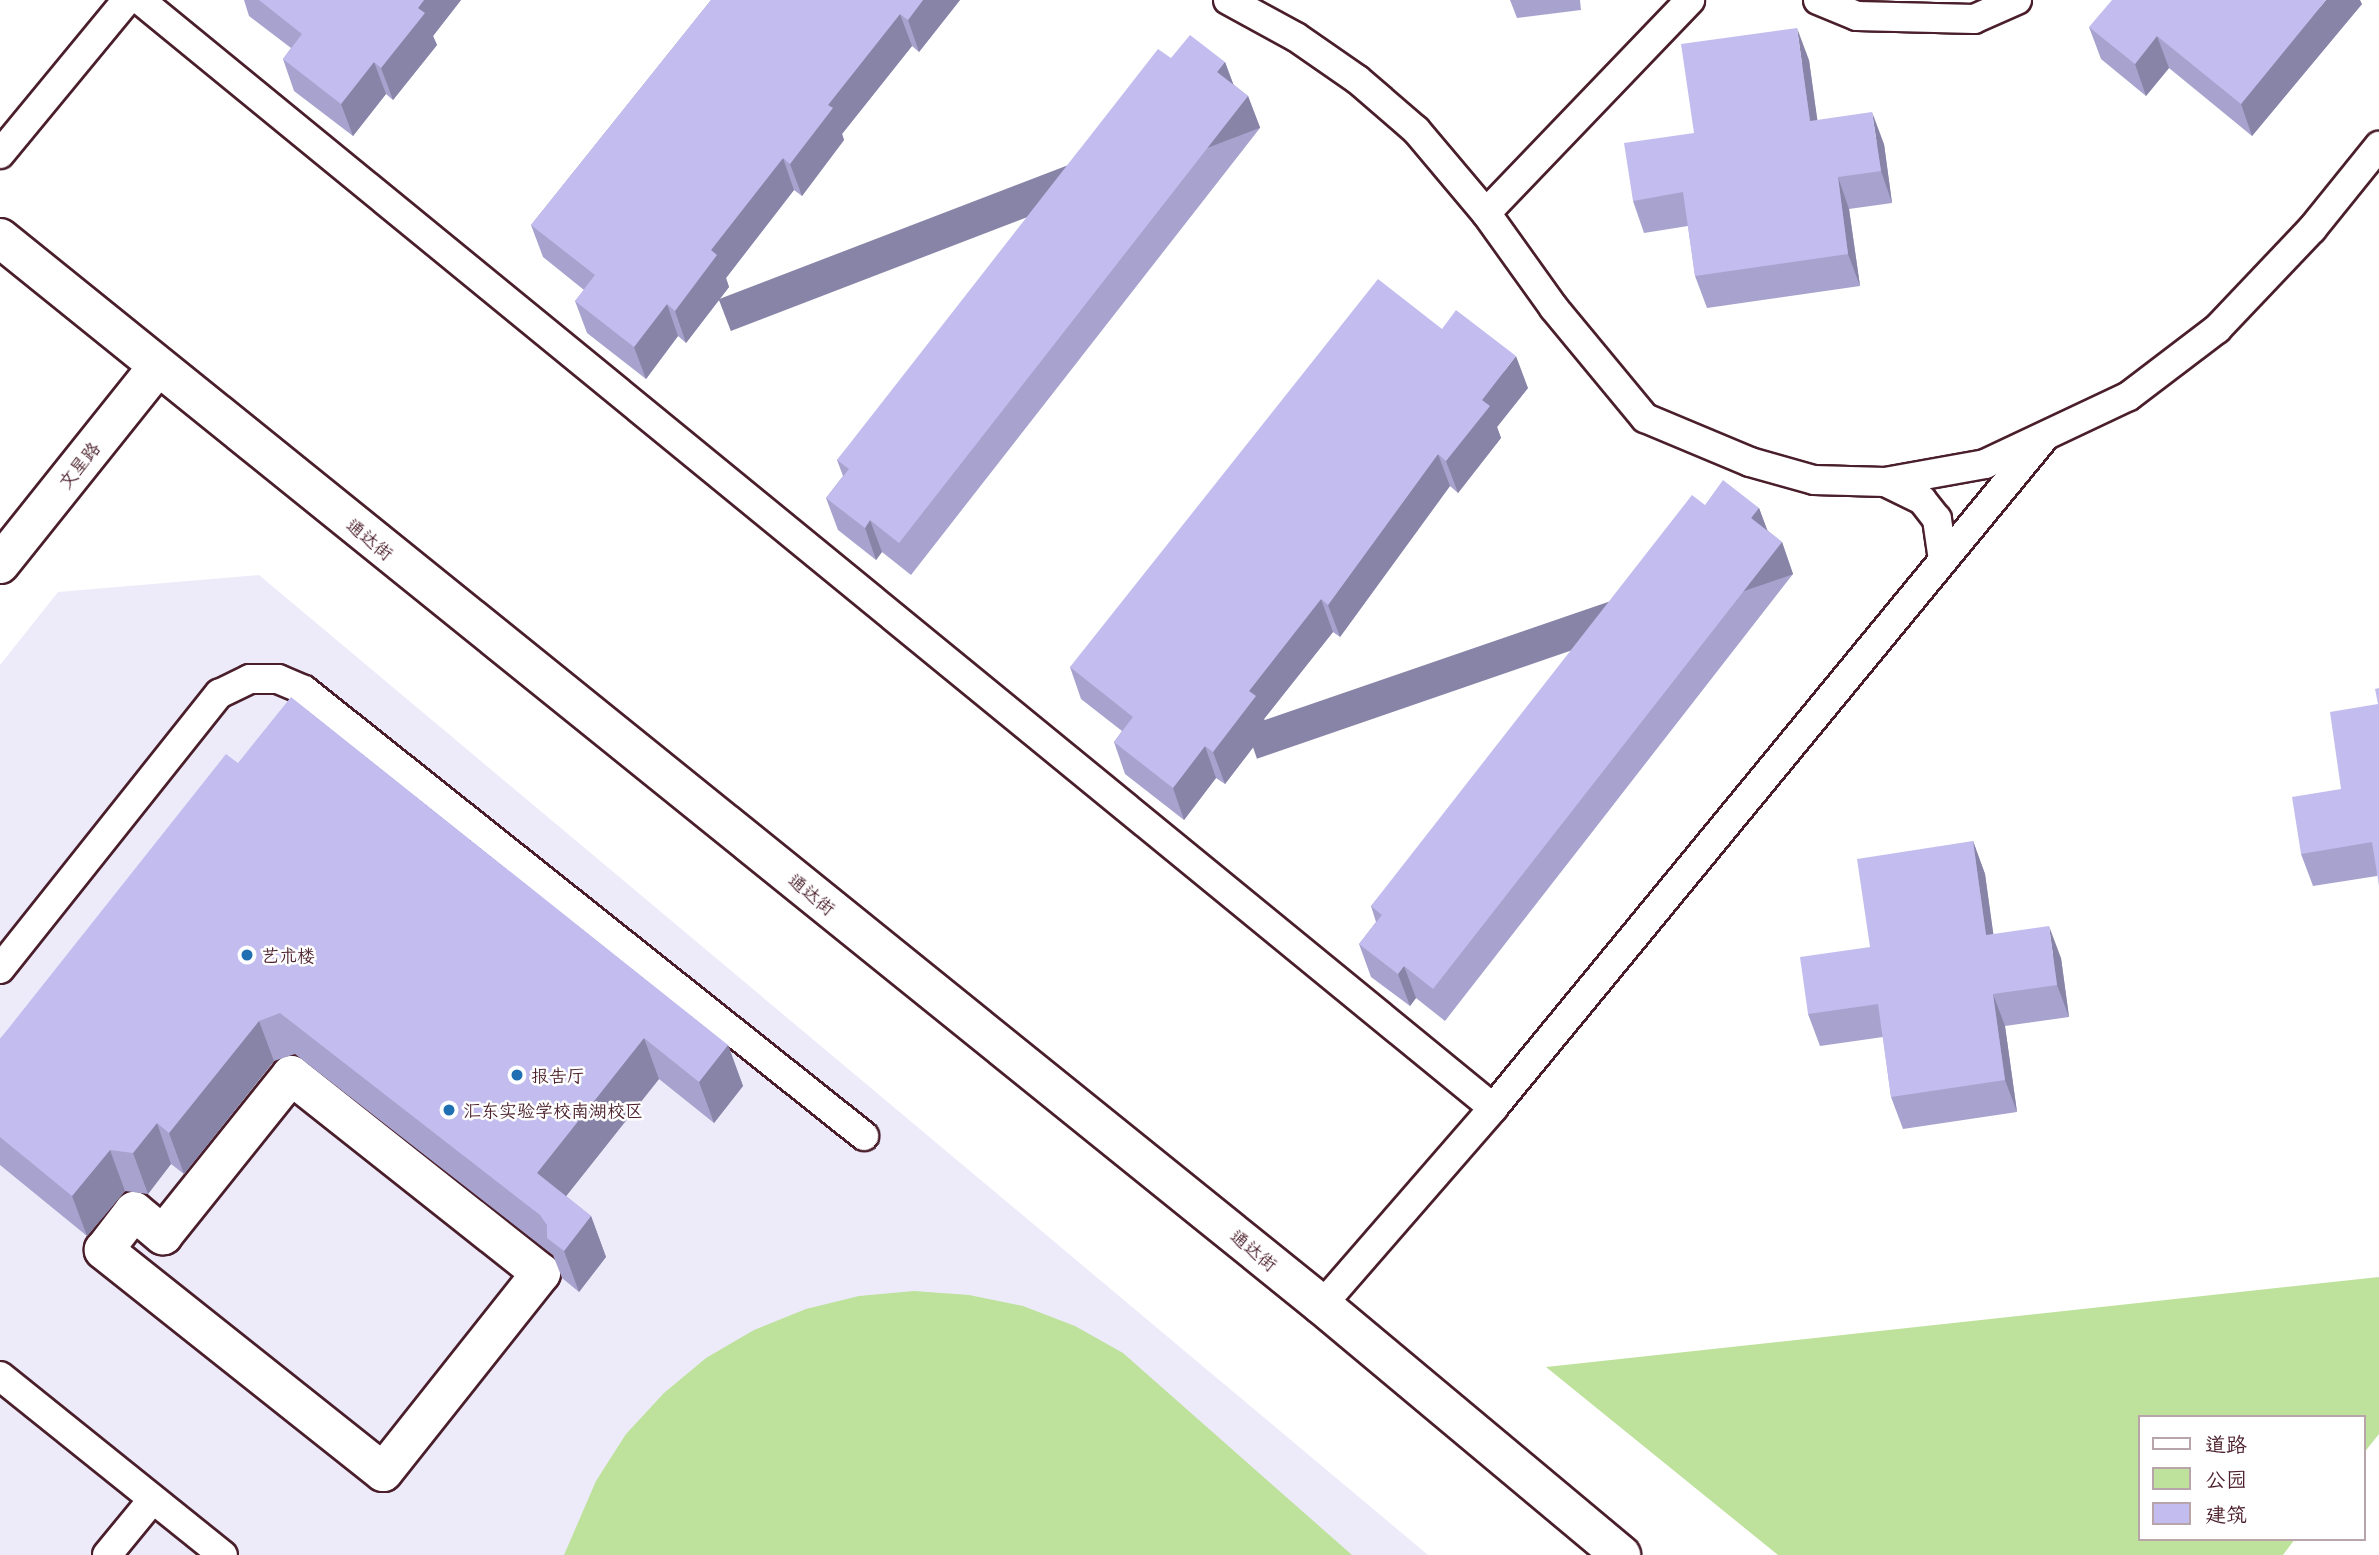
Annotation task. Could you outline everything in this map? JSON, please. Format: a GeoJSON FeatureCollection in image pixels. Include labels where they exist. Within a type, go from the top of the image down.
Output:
{"type":"FeatureCollection","features":[{"type":"Feature","properties":{"kind":"street","name":"通达街"},"geometry":{"type":"LineString","coordinates":[[0,238],[1322,1305],[1620,1555]]}},
{"type":"Feature","properties":{"kind":"street","name":"文星路"},"geometry":{"type":"LineString","coordinates":[[0,564],[157,367]]}},
{"type":"Feature","properties":{"kind":"street"},"geometry":{"type":"LineString","coordinates":[[291,1075],[541,1273],[383,1472],[104,1250],[134,1211],[163,1235],[291,1075]]}},
{"type":"Feature","properties":{"kind":"lane"},"geometry":{"type":"LineString","coordinates":[[0,154],[127,0]]}},
{"type":"Feature","properties":{"kind":"lane"},"geometry":{"type":"LineString","coordinates":[[140,0],[1493,1108]]}},
{"type":"Feature","properties":{"kind":"lane"},"geometry":{"type":"LineString","coordinates":[[1228,0],[1296,37],[1358,80],[1416,130],[1486,213],[1554,308],[1646,418],[1750,462],[1814,480],[1885,482],[1984,464],[2129,396],[2217,329],[2312,229],[2379,146]]}},
{"type":"Feature","properties":{"kind":"lane"},"geometry":{"type":"LineString","coordinates":[[1486,213],[1690,0]]}},
{"type":"Feature","properties":{"kind":"lane"},"geometry":{"type":"LineString","coordinates":[[1818,0],[1857,16],[1974,19],[2017,0]]}},
{"type":"Feature","properties":{"kind":"lane"},"geometry":{"type":"LineString","coordinates":[[1322,1305],[1493,1108],[2048,435]]}},
{"type":"Feature","properties":{"kind":"lane"},"geometry":{"type":"LineString","coordinates":[[1885,482],[1922,500],[1937,519],[1943,560]]}},
{"type":"Feature","properties":{"kind":"lane"},"geometry":{"type":"LineString","coordinates":[[0,969],[219,694],[250,679],[278,679],[304,690],[864,1136]]}},
{"type":"Feature","properties":{"kind":"lane"},"geometry":{"type":"LineString","coordinates":[[0,1376],[223,1555]]}},
{"type":"Feature","properties":{"kind":"lane"},"geometry":{"type":"LineString","coordinates":[[107,1555],[153,1499]]}},
{"type":"Feature","properties":{"kind":"shaded area","name":"汇东实验学校南湖校区"},"geometry":{"type":"Polygon","coordinates":[[[259,575],[1428,1555],[0,1555],[0,665],[58,592],[259,575]]]}},
{"type":"Feature","properties":{"kind":"green space"},"geometry":{"type":"Polygon","coordinates":[[[2379,1277],[2379,1434],[2365,1452],[2365,1415],[2138,1415],[2138,1541],[2294,1541],[2283,1555],[1778,1555],[1546,1367],[2379,1277]]]}},
{"type":"Feature","properties":{"kind":"green space"},"geometry":{"type":"Polygon","coordinates":[[[914,1291],[969,1295],[1023,1306],[1075,1326],[1123,1353],[1352,1555],[564,1555],[596,1481],[626,1434],[664,1393],[706,1358],[754,1330],[806,1309],[859,1296],[914,1291]]]}},
{"type":"Feature","properties":{"kind":"building"},"geometry":{"type":"Polygon","coordinates":[[[259,0],[424,0],[418,8],[425,13],[381,68],[374,62],[341,104],[283,59],[302,34],[259,0]]]}},
{"type":"Feature","properties":{"kind":"building"},"geometry":{"type":"Polygon","coordinates":[[[711,0],[923,0],[908,20],[900,14],[828,105],[833,108],[790,164],[783,158],[711,250],[717,255],[675,311],[667,304],[634,347],[575,301],[595,275],[531,225],[711,0]]]}},
{"type":"Feature","properties":{"kind":"building"},"geometry":{"type":"Polygon","coordinates":[[[2112,0],[2326,0],[2241,104],[2157,36],[2135,64],[2089,27],[2112,0]]]}},
{"type":"Feature","properties":{"kind":"building"},"geometry":{"type":"Polygon","coordinates":[[[1797,28],[1810,121],[1872,112],[1881,171],[1838,177],[1848,254],[1695,276],[1683,192],[1633,201],[1624,143],[1694,133],[1681,44],[1797,28]]]}},
{"type":"Feature","properties":{"kind":"building"},"geometry":{"type":"Polygon","coordinates":[[[1190,35],[1225,62],[1217,72],[1248,96],[899,543],[870,520],[865,528],[826,498],[849,469],[837,460],[1158,49],[1171,58],[1190,35]]]}},
{"type":"Feature","properties":{"kind":"building"},"geometry":{"type":"Polygon","coordinates":[[[1378,279],[1442,329],[1456,310],[1516,356],[1482,400],[1490,406],[1446,461],[1438,454],[1328,605],[1321,599],[1249,691],[1256,696],[1213,752],[1205,746],[1173,788],[1114,742],[1133,717],[1070,667],[1378,279]]]}},
{"type":"Feature","properties":{"kind":"building"},"geometry":{"type":"Polygon","coordinates":[[[1723,480],[1759,508],[1751,518],[1782,542],[1433,989],[1404,966],[1398,974],[1359,944],[1382,915],[1371,906],[1692,495],[1705,505],[1723,480]]]}},
{"type":"Feature","properties":{"kind":"building"},"geometry":{"type":"Polygon","coordinates":[[[2379,688],[2379,886],[2372,842],[2301,854],[2292,797],[2341,789],[2330,712],[2378,704],[2375,689],[2379,688]]]}},
{"type":"Feature","properties":{"kind":"building"},"geometry":{"type":"Polygon","coordinates":[[[291,697],[728,1045],[699,1082],[644,1038],[537,1173],[591,1216],[564,1251],[547,1238],[547,1225],[540,1215],[280,1013],[259,1021],[169,1133],[157,1123],[133,1153],[110,1150],[72,1196],[0,1137],[0,1039],[226,754],[238,763],[291,697]]]}},
{"type":"Feature","properties":{"kind":"building"},"geometry":{"type":"Polygon","coordinates":[[[1973,841],[1986,935],[2049,926],[2057,985],[1993,994],[2005,1080],[1891,1097],[1878,1004],[1808,1014],[1800,957],[1870,947],[1857,859],[1973,841]]]}},
{"type":"Feature","properties":{"kind":"place","name":"艺术楼"},"geometry":{"type":"Point","coordinates":[247,955]}},
{"type":"Feature","properties":{"kind":"place","name":"报告厅"},"geometry":{"type":"Point","coordinates":[517,1075]}},
{"type":"Feature","properties":{"kind":"place","name":"汇东实验学校南湖校区"},"geometry":{"type":"Point","coordinates":[449,1110]}}]}
